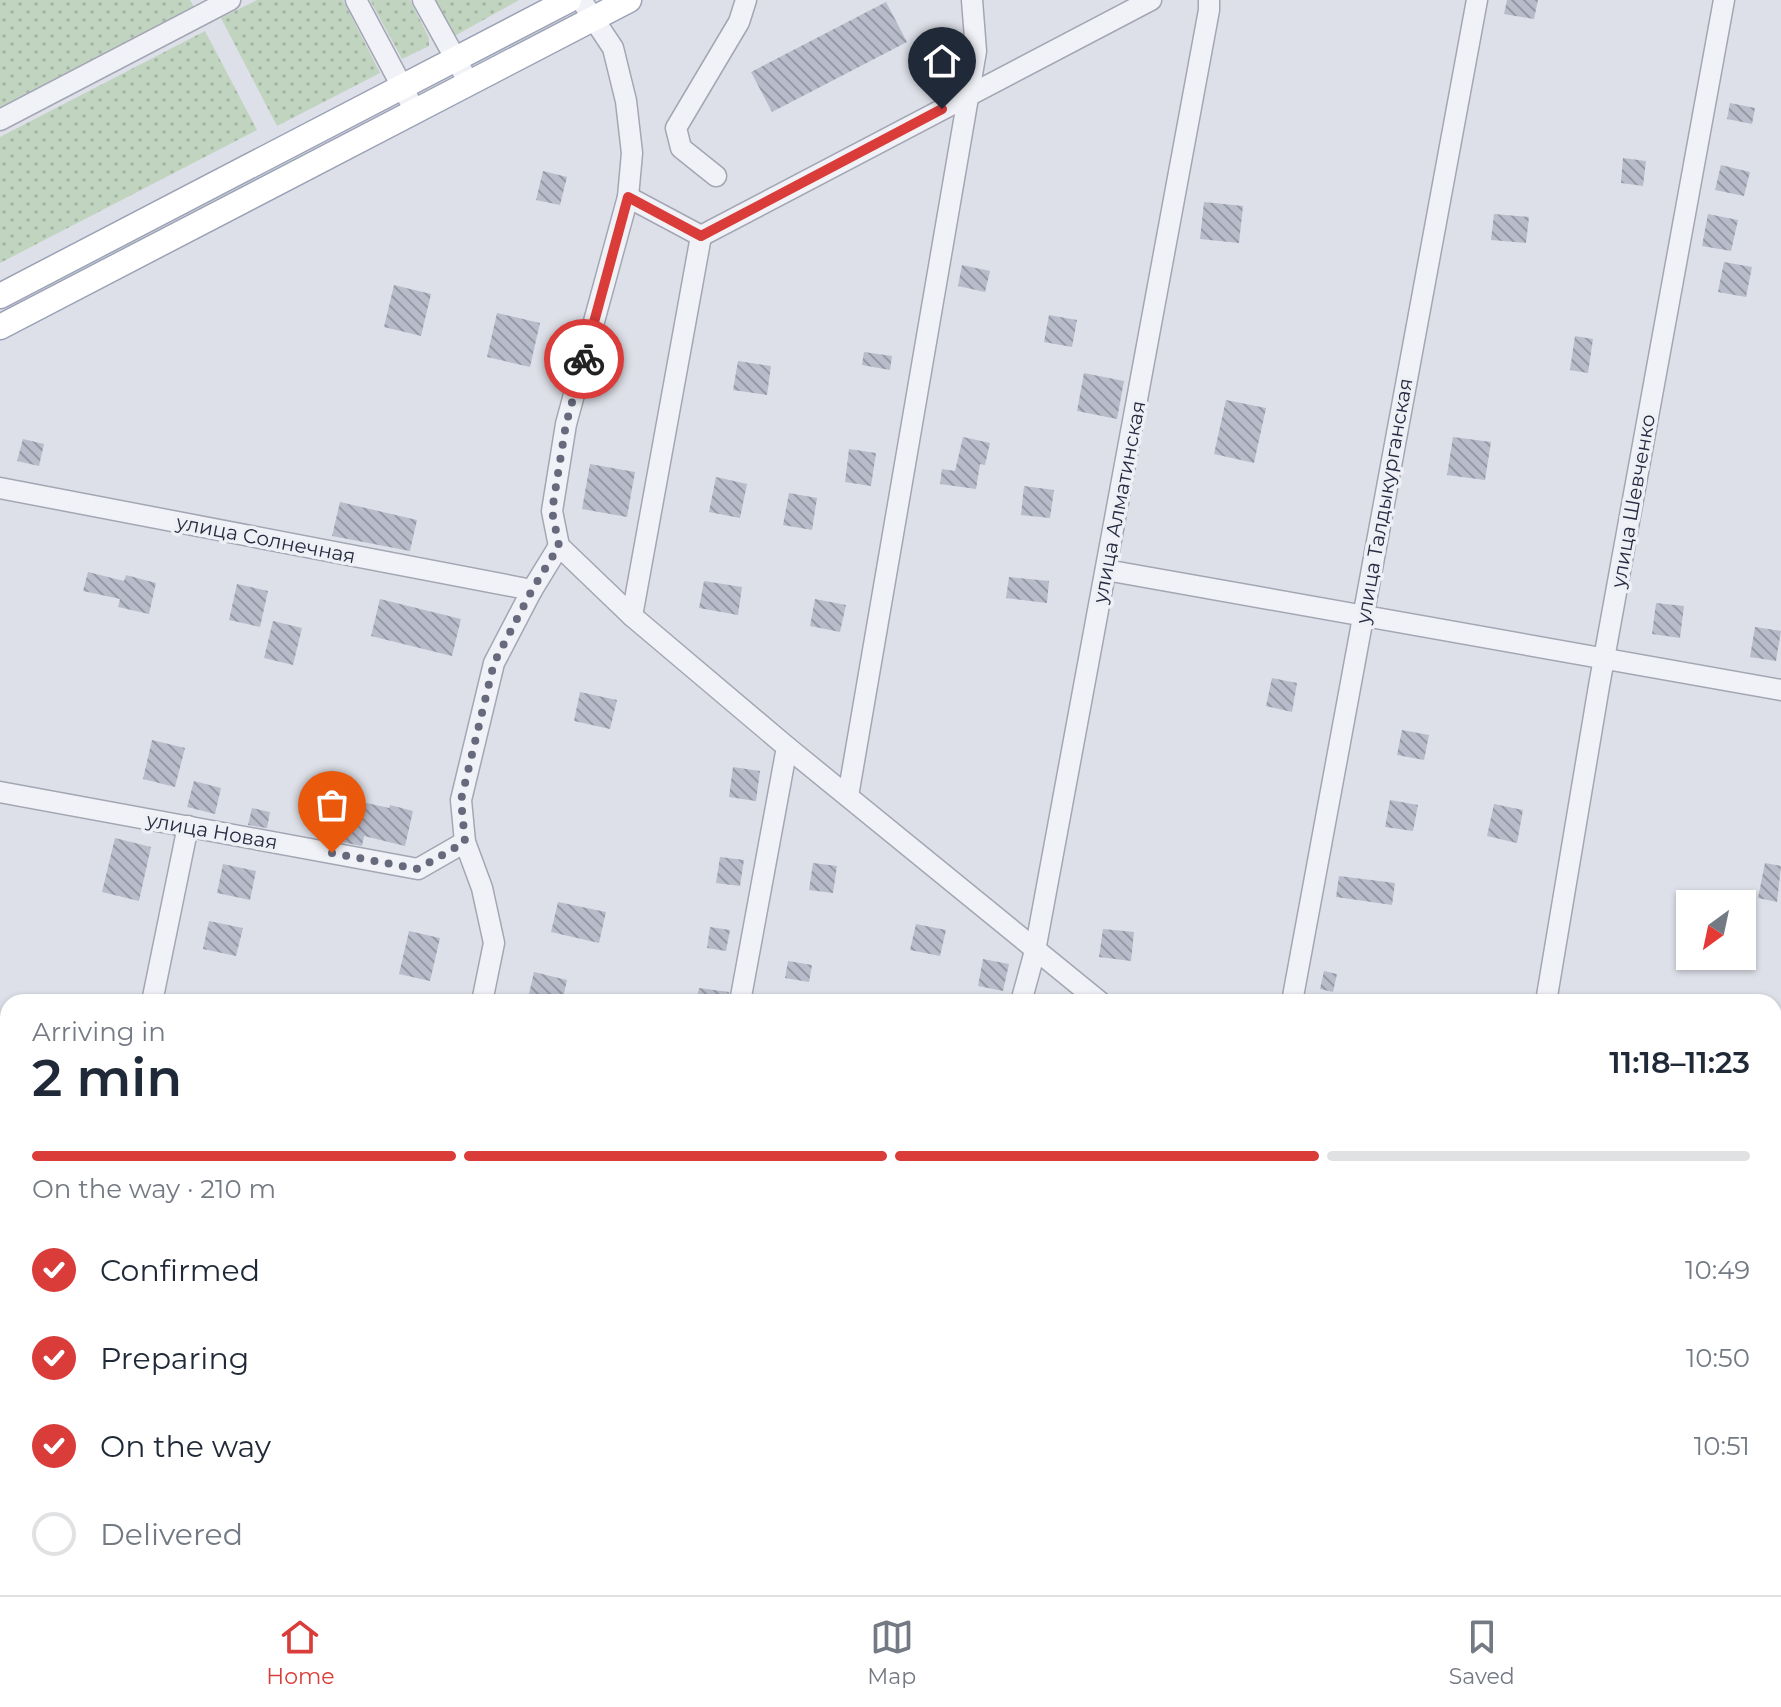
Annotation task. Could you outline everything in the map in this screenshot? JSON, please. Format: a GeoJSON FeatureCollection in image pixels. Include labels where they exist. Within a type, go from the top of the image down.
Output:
{"type":"FeatureCollection","features":[{"type":"Feature","properties":{"kind":"main road"},"geometry":{"type":"LineString","coordinates":[[0,296],[569,0]]}},
{"type":"Feature","properties":{"kind":"main road"},"geometry":{"type":"LineString","coordinates":[[0,327],[469,83],[586,9],[629,0]]}},
{"type":"Feature","properties":{"kind":"street"},"geometry":{"type":"LineString","coordinates":[[0,120],[205,6],[230,0]]}},
{"type":"Feature","properties":{"kind":"street"},"geometry":{"type":"LineString","coordinates":[[356,0],[415,111]]}},
{"type":"Feature","properties":{"kind":"street"},"geometry":{"type":"LineString","coordinates":[[423,0],[469,83]]}},
{"type":"Feature","properties":{"kind":"street"},"geometry":{"type":"LineString","coordinates":[[716,176],[681,148],[676,128],[739,22],[746,0]]}},
{"type":"Feature","properties":{"kind":"street"},"geometry":{"type":"LineString","coordinates":[[848,796],[976,51],[972,0]]}},
{"type":"Feature","properties":{"kind":"street"},"geometry":{"type":"LineString","coordinates":[[701,236],[1151,0]]}},
{"type":"Feature","properties":{"kind":"street","name":"улица Алматинская"},"geometry":{"type":"LineString","coordinates":[[1023,994],[1035,951],[1177,194],[1209,0]]}},
{"type":"Feature","properties":{"kind":"street","name":"улица Талдыкурганская"},"geometry":{"type":"LineString","coordinates":[[1293,994],[1477,0]]}},
{"type":"Feature","properties":{"kind":"street","name":"улица Шевченко"},"geometry":{"type":"LineString","coordinates":[[1547,994],[1604,657],[1724,0]]}},
{"type":"Feature","properties":{"kind":"street"},"geometry":{"type":"LineString","coordinates":[[586,9],[613,48],[626,101],[632,153],[628,197],[566,424],[552,511],[559,546],[632,616],[787,747],[1090,994]]}},
{"type":"Feature","properties":{"kind":"street"},"geometry":{"type":"LineString","coordinates":[[628,197],[701,236]]}},
{"type":"Feature","properties":{"kind":"street"},"geometry":{"type":"LineString","coordinates":[[632,616],[701,236]]}},
{"type":"Feature","properties":{"kind":"street","name":"улица Солнечная"},"geometry":{"type":"LineString","coordinates":[[0,488],[532,590]]}},
{"type":"Feature","properties":{"kind":"street"},"geometry":{"type":"LineString","coordinates":[[484,994],[494,943],[482,888],[465,842],[461,800],[494,663],[559,546]]}},
{"type":"Feature","properties":{"kind":"street"},"geometry":{"type":"LineString","coordinates":[[1106,570],[1781,690]]}},
{"type":"Feature","properties":{"kind":"street"},"geometry":{"type":"LineString","coordinates":[[741,994],[787,747]]}},
{"type":"Feature","properties":{"kind":"street","name":"улица Новая"},"geometry":{"type":"LineString","coordinates":[[0,792],[418,869],[465,842]]}},
{"type":"Feature","properties":{"kind":"street"},"geometry":{"type":"LineString","coordinates":[[154,994],[188,826]]}},
{"type":"Feature","properties":{"kind":"green space"},"geometry":{"type":"Polygon","coordinates":[[[0,0],[190,0],[194,7],[0,107],[0,0]]]}},
{"type":"Feature","properties":{"kind":"green space"},"geometry":{"type":"Polygon","coordinates":[[[257,0],[343,0],[380,73],[277,126],[221,18],[257,0]]]}},
{"type":"Feature","properties":{"kind":"green space"},"geometry":{"type":"Polygon","coordinates":[[[370,0],[410,0],[429,38],[429,46],[402,59],[370,0]]]}},
{"type":"Feature","properties":{"kind":"green space"},"geometry":{"type":"Polygon","coordinates":[[[430,0],[519,0],[451,38],[430,0]]]}},
{"type":"Feature","properties":{"kind":"green space"},"geometry":{"type":"Polygon","coordinates":[[[205,31],[257,130],[0,263],[0,137],[205,31]]]}},
{"type":"Feature","properties":{"kind":"building"},"geometry":{"type":"Polygon","coordinates":[[[1507,0],[1538,0],[1534,19],[1504,14],[1507,0]]]}},
{"type":"Feature","properties":{"kind":"building"},"geometry":{"type":"Polygon","coordinates":[[[886,2],[907,42],[772,112],[751,72],[886,2]]]}},
{"type":"Feature","properties":{"kind":"building"},"geometry":{"type":"Polygon","coordinates":[[[1730,103],[1755,108],[1752,124],[1727,119],[1730,103]]]}},
{"type":"Feature","properties":{"kind":"building"},"geometry":{"type":"Polygon","coordinates":[[[1623,158],[1646,161],[1643,186],[1621,183],[1623,158]]]}},
{"type":"Feature","properties":{"kind":"building"},"geometry":{"type":"Polygon","coordinates":[[[1721,165],[1750,172],[1744,196],[1715,190],[1721,165]]]}},
{"type":"Feature","properties":{"kind":"building"},"geometry":{"type":"Polygon","coordinates":[[[543,171],[567,177],[560,205],[536,200],[543,171]]]}},
{"type":"Feature","properties":{"kind":"building"},"geometry":{"type":"Polygon","coordinates":[[[1204,202],[1243,206],[1239,243],[1200,239],[1204,202]]]}},
{"type":"Feature","properties":{"kind":"building"},"geometry":{"type":"Polygon","coordinates":[[[1494,214],[1529,217],[1526,243],[1491,240],[1494,214]]]}},
{"type":"Feature","properties":{"kind":"building"},"geometry":{"type":"Polygon","coordinates":[[[1708,214],[1738,220],[1731,251],[1702,246],[1708,214]]]}},
{"type":"Feature","properties":{"kind":"building"},"geometry":{"type":"Polygon","coordinates":[[[1724,262],[1752,267],[1746,297],[1718,292],[1724,262]]]}},
{"type":"Feature","properties":{"kind":"building"},"geometry":{"type":"Polygon","coordinates":[[[962,265],[990,271],[985,292],[958,286],[962,265]]]}},
{"type":"Feature","properties":{"kind":"building"},"geometry":{"type":"Polygon","coordinates":[[[394,285],[431,294],[421,336],[384,327],[394,285]]]}},
{"type":"Feature","properties":{"kind":"building"},"geometry":{"type":"Polygon","coordinates":[[[497,313],[540,323],[530,367],[487,357],[497,313]]]}},
{"type":"Feature","properties":{"kind":"building"},"geometry":{"type":"Polygon","coordinates":[[[1049,315],[1077,320],[1072,347],[1044,342],[1049,315]]]}},
{"type":"Feature","properties":{"kind":"building"},"geometry":{"type":"Polygon","coordinates":[[[1575,336],[1593,339],[1588,373],[1570,370],[1575,336]]]}},
{"type":"Feature","properties":{"kind":"building"},"geometry":{"type":"Polygon","coordinates":[[[864,352],[892,356],[890,370],[862,365],[864,352]]]}},
{"type":"Feature","properties":{"kind":"building"},"geometry":{"type":"Polygon","coordinates":[[[738,361],[771,366],[767,395],[733,390],[738,361]]]}},
{"type":"Feature","properties":{"kind":"building"},"geometry":{"type":"Polygon","coordinates":[[[1084,373],[1124,381],[1117,419],[1077,411],[1084,373]]]}},
{"type":"Feature","properties":{"kind":"building"},"geometry":{"type":"Polygon","coordinates":[[[1226,400],[1266,408],[1254,463],[1214,454],[1226,400]]]}},
{"type":"Feature","properties":{"kind":"building"},"geometry":{"type":"Polygon","coordinates":[[[963,437],[990,443],[985,465],[980,464],[976,489],[940,484],[942,469],[955,471],[963,437]]]}},
{"type":"Feature","properties":{"kind":"building"},"geometry":{"type":"Polygon","coordinates":[[[1453,437],[1491,442],[1485,480],[1447,475],[1453,437]]]}},
{"type":"Feature","properties":{"kind":"building"},"geometry":{"type":"Polygon","coordinates":[[[23,439],[44,444],[39,466],[17,461],[23,439]]]}},
{"type":"Feature","properties":{"kind":"building"},"geometry":{"type":"Polygon","coordinates":[[[849,449],[876,453],[871,486],[845,482],[849,449]]]}},
{"type":"Feature","properties":{"kind":"building"},"geometry":{"type":"Polygon","coordinates":[[[590,464],[635,472],[627,517],[582,509],[590,464]]]}},
{"type":"Feature","properties":{"kind":"building"},"geometry":{"type":"Polygon","coordinates":[[[716,477],[747,484],[740,518],[709,512],[716,477]]]}},
{"type":"Feature","properties":{"kind":"building"},"geometry":{"type":"Polygon","coordinates":[[[1024,486],[1054,490],[1050,518],[1021,515],[1024,486]]]}},
{"type":"Feature","properties":{"kind":"building"},"geometry":{"type":"Polygon","coordinates":[[[789,493],[817,498],[812,530],[783,525],[789,493]]]}},
{"type":"Feature","properties":{"kind":"building"},"geometry":{"type":"Polygon","coordinates":[[[340,502],[417,520],[410,551],[332,536],[340,502]]]}},
{"type":"Feature","properties":{"kind":"building"},"geometry":{"type":"Polygon","coordinates":[[[88,572],[124,581],[126,575],[156,583],[149,614],[118,607],[120,599],[83,591],[88,572]]]}},
{"type":"Feature","properties":{"kind":"building"},"geometry":{"type":"Polygon","coordinates":[[[1009,577],[1049,581],[1047,603],[1006,598],[1009,577]]]}},
{"type":"Feature","properties":{"kind":"building"},"geometry":{"type":"Polygon","coordinates":[[[704,581],[742,587],[738,615],[699,608],[704,581]]]}},
{"type":"Feature","properties":{"kind":"building"},"geometry":{"type":"Polygon","coordinates":[[[237,584],[268,591],[260,627],[229,620],[237,584]]]}},
{"type":"Feature","properties":{"kind":"building"},"geometry":{"type":"Polygon","coordinates":[[[380,599],[461,619],[452,656],[371,636],[380,599]]]}},
{"type":"Feature","properties":{"kind":"building"},"geometry":{"type":"Polygon","coordinates":[[[815,599],[846,605],[840,632],[810,626],[815,599]]]}},
{"type":"Feature","properties":{"kind":"building"},"geometry":{"type":"Polygon","coordinates":[[[1656,603],[1684,606],[1680,638],[1652,634],[1656,603]]]}},
{"type":"Feature","properties":{"kind":"building"},"geometry":{"type":"Polygon","coordinates":[[[273,621],[302,628],[293,665],[264,658],[273,621]]]}},
{"type":"Feature","properties":{"kind":"building"},"geometry":{"type":"Polygon","coordinates":[[[1755,627],[1781,631],[1776,661],[1750,657],[1755,627]]]}},
{"type":"Feature","properties":{"kind":"building"},"geometry":{"type":"Polygon","coordinates":[[[1272,678],[1297,683],[1292,712],[1266,706],[1272,678]]]}},
{"type":"Feature","properties":{"kind":"building"},"geometry":{"type":"Polygon","coordinates":[[[580,692],[617,700],[610,729],[574,721],[580,692]]]}},
{"type":"Feature","properties":{"kind":"building"},"geometry":{"type":"Polygon","coordinates":[[[1402,730],[1429,735],[1424,760],[1397,755],[1402,730]]]}},
{"type":"Feature","properties":{"kind":"building"},"geometry":{"type":"Polygon","coordinates":[[[152,740],[185,748],[175,787],[143,779],[152,740]]]}},
{"type":"Feature","properties":{"kind":"building"},"geometry":{"type":"Polygon","coordinates":[[[733,767],[760,771],[756,801],[729,797],[733,767]]]}},
{"type":"Feature","properties":{"kind":"building"},"geometry":{"type":"Polygon","coordinates":[[[194,781],[221,788],[215,814],[187,807],[194,781]]]}},
{"type":"Feature","properties":{"kind":"building"},"geometry":{"type":"Polygon","coordinates":[[[340,797],[413,811],[405,846],[364,836],[362,846],[330,840],[340,797]]]}},
{"type":"Feature","properties":{"kind":"building"},"geometry":{"type":"Polygon","coordinates":[[[1390,800],[1418,805],[1413,831],[1385,827],[1390,800]]]}},
{"type":"Feature","properties":{"kind":"building"},"geometry":{"type":"Polygon","coordinates":[[[1494,804],[1523,810],[1517,843],[1487,836],[1494,804]]]}},
{"type":"Feature","properties":{"kind":"building"},"geometry":{"type":"Polygon","coordinates":[[[252,808],[270,812],[267,828],[248,825],[252,808]]]}},
{"type":"Feature","properties":{"kind":"building"},"geometry":{"type":"Polygon","coordinates":[[[115,838],[151,847],[139,901],[102,892],[115,838]]]}},
{"type":"Feature","properties":{"kind":"building"},"geometry":{"type":"Polygon","coordinates":[[[720,857],[744,860],[740,886],[716,883],[720,857]]]}},
{"type":"Feature","properties":{"kind":"building"},"geometry":{"type":"Polygon","coordinates":[[[813,863],[837,866],[833,893],[809,890],[813,863]]]}},
{"type":"Feature","properties":{"kind":"building"},"geometry":{"type":"Polygon","coordinates":[[[1765,863],[1781,866],[1777,902],[1758,898],[1765,863]]]}},
{"type":"Feature","properties":{"kind":"building"},"geometry":{"type":"Polygon","coordinates":[[[223,864],[256,871],[250,900],[217,893],[223,864]]]}},
{"type":"Feature","properties":{"kind":"building"},"geometry":{"type":"Polygon","coordinates":[[[1339,876],[1395,883],[1392,905],[1336,897],[1339,876]]]}},
{"type":"Feature","properties":{"kind":"building"},"geometry":{"type":"Polygon","coordinates":[[[558,902],[606,912],[599,943],[551,932],[558,902]]]}},
{"type":"Feature","properties":{"kind":"building"},"geometry":{"type":"Polygon","coordinates":[[[209,921],[243,928],[236,956],[203,949],[209,921]]]}},
{"type":"Feature","properties":{"kind":"building"},"geometry":{"type":"Polygon","coordinates":[[[916,924],[946,930],[940,956],[910,950],[916,924]]]}},
{"type":"Feature","properties":{"kind":"building"},"geometry":{"type":"Polygon","coordinates":[[[710,927],[730,930],[726,951],[707,948],[710,927]]]}},
{"type":"Feature","properties":{"kind":"building"},"geometry":{"type":"Polygon","coordinates":[[[1103,929],[1134,932],[1131,961],[1099,957],[1103,929]]]}},
{"type":"Feature","properties":{"kind":"building"},"geometry":{"type":"Polygon","coordinates":[[[409,931],[440,938],[430,981],[399,974],[409,931]]]}},
{"type":"Feature","properties":{"kind":"building"},"geometry":{"type":"Polygon","coordinates":[[[983,959],[1009,964],[1003,991],[978,986],[983,959]]]}},
{"type":"Feature","properties":{"kind":"building"},"geometry":{"type":"Polygon","coordinates":[[[788,961],[812,965],[809,982],[785,978],[788,961]]]}},
{"type":"Feature","properties":{"kind":"building"},"geometry":{"type":"Polygon","coordinates":[[[1324,971],[1337,974],[1333,992],[1320,989],[1324,971]]]}},
{"type":"Feature","properties":{"kind":"building"},"geometry":{"type":"Polygon","coordinates":[[[534,972],[567,980],[564,994],[529,994],[534,972]]]}},
{"type":"Feature","properties":{"kind":"building"},"geometry":{"type":"Polygon","coordinates":[[[699,988],[729,992],[729,994],[698,994],[699,988]]]}},
{"type":"Feature","properties":{"kind":"way so far"},"geometry":{"type":"LineString","coordinates":[[332,853],[418,869],[465,842],[461,800],[494,663],[559,546],[552,511],[566,424],[584,359]]}},
{"type":"Feature","properties":{"kind":"route"},"geometry":{"type":"LineString","coordinates":[[584,359],[628,197],[701,236],[942,109]]}}]}
